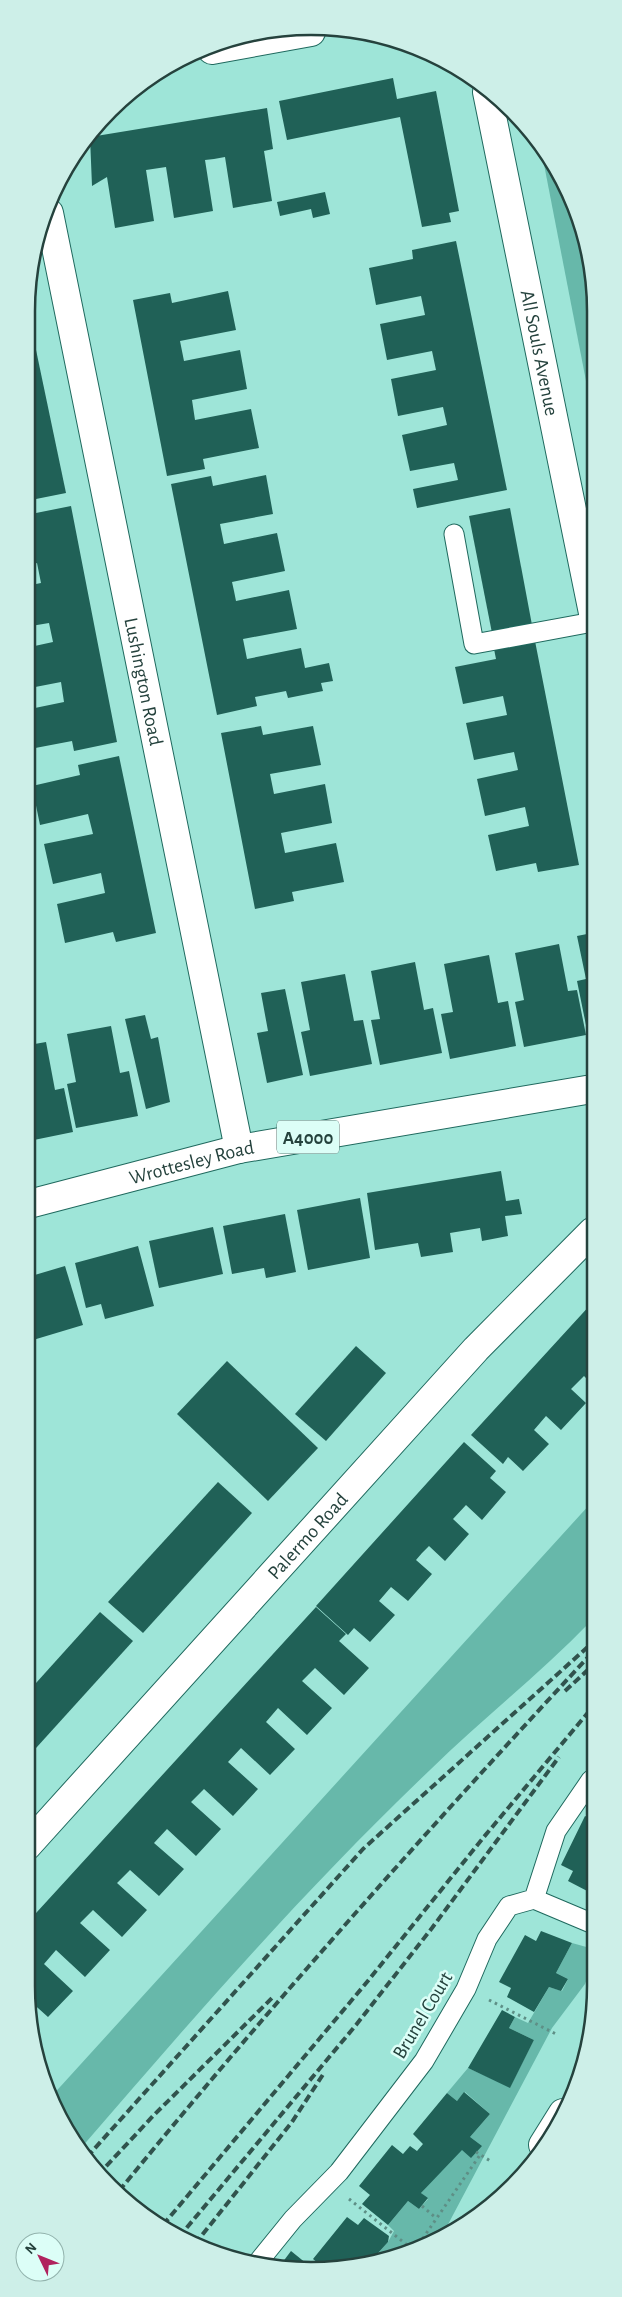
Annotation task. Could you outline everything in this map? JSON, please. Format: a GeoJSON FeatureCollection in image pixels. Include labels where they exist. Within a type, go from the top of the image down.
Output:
{"type":"FeatureCollection","features":[{"type":"Feature","properties":{"kind":"street"},"geometry":{"type":"LineString","coordinates":[[234,46],[287,36]]}},
{"type":"Feature","properties":{"kind":"street","name":"All Souls Avenue"},"geometry":{"type":"LineString","coordinates":[[489,99],[587,584]]}},
{"type":"Feature","properties":{"kind":"street","name":"Lushington Road"},"geometry":{"type":"LineString","coordinates":[[51,221],[239,1149]]}},
{"type":"Feature","properties":{"kind":"street","name":"Wrottesley Road"},"geometry":{"type":"LineString","coordinates":[[35,1202],[239,1149],[587,1090]]}},
{"type":"Feature","properties":{"kind":"street","name":"Palermo Road"},"geometry":{"type":"LineString","coordinates":[[35,1837],[476,1349],[587,1236]]}},
{"type":"Feature","properties":{"kind":"lane"},"geometry":{"type":"LineString","coordinates":[[454,534],[474,644],[587,623]]}},
{"type":"Feature","properties":{"kind":"lane"},"geometry":{"type":"LineString","coordinates":[[587,1786],[556,1831],[534,1899],[587,1922]]}},
{"type":"Feature","properties":{"kind":"lane","name":"Brunel Court"},"geometry":{"type":"LineString","coordinates":[[262,2258],[293,2220],[329,2183],[424,2061],[466,1989],[487,1939],[509,1906],[534,1899]]}},
{"type":"Feature","properties":{"kind":"path"},"geometry":{"type":"LineString","coordinates":[[466,1989],[526,2017],[556,2034]]}},
{"type":"Feature","properties":{"kind":"path"},"geometry":{"type":"LineString","coordinates":[[476,2152],[492,2162]]}},
{"type":"Feature","properties":{"kind":"path"},"geometry":{"type":"LineString","coordinates":[[423,2238],[480,2155]]}},
{"type":"Feature","properties":{"kind":"path"},"geometry":{"type":"LineString","coordinates":[[329,2183],[407,2245]]}},
{"type":"Feature","properties":{"kind":"path"},"geometry":{"type":"LineString","coordinates":[[422,2206],[437,2218]]}},
{"type":"Feature","properties":{"kind":"green space"},"geometry":{"type":"Polygon","coordinates":[[[544,164],[566,205],[582,257],[587,311],[587,386],[544,164]]]}},
{"type":"Feature","properties":{"kind":"green space"},"geometry":{"type":"Polygon","coordinates":[[[587,1507],[587,1625],[450,1751],[339,1861],[208,2002],[85,2143],[63,2108],[56,2092],[587,1507]]]}},
{"type":"Feature","properties":{"kind":"green space"},"geometry":{"type":"Polygon","coordinates":[[[572,1943],[587,1947],[587,1979],[585,1984],[552,2028],[447,2226],[417,2241],[377,2254],[388,2242],[394,2231],[388,2225],[408,2201],[419,2209],[428,2199],[421,2193],[490,2114],[465,2092],[457,2101],[447,2093],[468,2068],[510,2087],[534,2040],[509,2028],[515,2017],[528,2023],[549,1987],[562,1991],[568,1979],[556,1973],[572,1943]]]}},
{"type":"Feature","properties":{"kind":"building"},"geometry":{"type":"Polygon","coordinates":[[[393,78],[397,99],[436,91],[459,211],[449,213],[451,222],[422,227],[400,117],[287,140],[279,101],[393,78]]]}},
{"type":"Feature","properties":{"kind":"building"},"geometry":{"type":"Polygon","coordinates":[[[267,108],[273,149],[264,151],[272,201],[233,208],[225,157],[205,160],[213,211],[174,218],[166,167],[146,170],[154,221],[115,228],[107,177],[92,186],[90,145],[98,136],[267,108]]]}},
{"type":"Feature","properties":{"kind":"building"},"geometry":{"type":"Polygon","coordinates":[[[325,192],[330,214],[313,218],[311,209],[280,216],[277,202],[325,192]]]}},
{"type":"Feature","properties":{"kind":"building"},"geometry":{"type":"Polygon","coordinates":[[[456,241],[507,490],[417,508],[413,489],[458,480],[454,463],[410,471],[402,435],[447,425],[443,407],[398,416],[391,379],[436,370],[432,351],[387,360],[380,324],[425,315],[421,296],[376,305],[369,268],[413,259],[412,250],[456,241]]]}},
{"type":"Feature","properties":{"kind":"building"},"geometry":{"type":"Polygon","coordinates":[[[228,291],[236,330],[180,341],[184,361],[240,350],[247,389],[192,400],[195,420],[251,409],[259,448],[203,459],[205,469],[167,476],[133,300],[170,293],[172,303],[228,291]]]}},
{"type":"Feature","properties":{"kind":"building"},"geometry":{"type":"Polygon","coordinates":[[[35,345],[66,493],[35,499],[35,345]]]}},
{"type":"Feature","properties":{"kind":"building"},"geometry":{"type":"Polygon","coordinates":[[[266,475],[273,514],[220,524],[224,544],[277,533],[285,571],[232,582],[236,601],[289,590],[297,629],[243,639],[247,659],[301,648],[305,668],[329,663],[333,681],[321,683],[323,691],[288,698],[286,691],[255,697],[257,706],[217,715],[171,484],[211,476],[213,486],[266,475]]]}},
{"type":"Feature","properties":{"kind":"building"},"geometry":{"type":"Polygon","coordinates":[[[71,506],[117,742],[74,751],[72,741],[35,748],[35,708],[64,702],[61,682],[35,687],[35,646],[53,642],[49,623],[35,625],[35,584],[41,583],[37,563],[35,564],[35,513],[71,506]]]}},
{"type":"Feature","properties":{"kind":"building"},"geometry":{"type":"Polygon","coordinates":[[[510,508],[532,625],[492,633],[469,516],[510,508]]]}},
{"type":"Feature","properties":{"kind":"building"},"geometry":{"type":"Polygon","coordinates":[[[535,641],[579,865],[538,872],[536,863],[496,871],[488,835],[529,826],[525,807],[485,816],[477,779],[518,770],[514,752],[474,760],[466,723],[507,715],[503,696],[463,704],[455,667],[496,659],[494,649],[535,641]]]}},
{"type":"Feature","properties":{"kind":"building"},"geometry":{"type":"Polygon","coordinates":[[[261,726],[263,735],[313,726],[321,765],[270,774],[274,794],[325,784],[332,823],[281,833],[285,853],[336,843],[344,882],[292,892],[294,901],[255,909],[221,733],[261,726]]]}},
{"type":"Feature","properties":{"kind":"building"},"geometry":{"type":"Polygon","coordinates":[[[119,756],[156,933],[116,942],[113,932],[65,943],[57,904],[105,893],[101,873],[53,884],[44,844],[93,834],[88,814],[40,825],[35,801],[35,785],[80,775],[78,765],[119,756]]]}},
{"type":"Feature","properties":{"kind":"building"},"geometry":{"type":"Polygon","coordinates":[[[587,934],[587,1030],[577,981],[586,979],[577,936],[587,934]]]}},
{"type":"Feature","properties":{"kind":"building"},"geometry":{"type":"Polygon","coordinates":[[[559,944],[568,991],[577,990],[586,1035],[524,1047],[515,1002],[524,1000],[515,953],[559,944]]]}},
{"type":"Feature","properties":{"kind":"building"},"geometry":{"type":"Polygon","coordinates":[[[489,955],[498,1003],[508,1001],[516,1046],[450,1059],[441,1014],[453,1012],[444,964],[489,955]]]}},
{"type":"Feature","properties":{"kind":"building"},"geometry":{"type":"Polygon","coordinates":[[[415,962],[424,1010],[433,1008],[442,1053],[380,1065],[371,1020],[380,1019],[371,971],[415,962]]]}},
{"type":"Feature","properties":{"kind":"building"},"geometry":{"type":"Polygon","coordinates":[[[345,974],[354,1021],[363,1020],[372,1064],[310,1076],[301,1032],[310,1030],[301,982],[345,974]]]}},
{"type":"Feature","properties":{"kind":"building"},"geometry":{"type":"Polygon","coordinates":[[[285,989],[303,1075],[267,1083],[257,1033],[268,1031],[261,993],[285,989]]]}},
{"type":"Feature","properties":{"kind":"building"},"geometry":{"type":"Polygon","coordinates":[[[145,1015],[151,1039],[158,1037],[170,1102],[146,1109],[125,1019],[145,1015]]]}},
{"type":"Feature","properties":{"kind":"building"},"geometry":{"type":"Polygon","coordinates":[[[111,1026],[120,1073],[129,1071],[138,1116],[76,1128],[67,1084],[76,1082],[67,1034],[111,1026]]]}},
{"type":"Feature","properties":{"kind":"building"},"geometry":{"type":"Polygon","coordinates":[[[46,1042],[55,1090],[64,1088],[73,1132],[35,1140],[35,1044],[46,1042]]]}},
{"type":"Feature","properties":{"kind":"building"},"geometry":{"type":"Polygon","coordinates":[[[501,1171],[506,1201],[519,1199],[522,1214],[505,1216],[508,1236],[482,1241],[480,1228],[450,1233],[453,1252],[421,1257],[418,1243],[375,1250],[367,1193],[501,1171]]]}},
{"type":"Feature","properties":{"kind":"building"},"geometry":{"type":"Polygon","coordinates":[[[360,1198],[370,1258],[308,1270],[297,1210],[360,1198]]]}},
{"type":"Feature","properties":{"kind":"building"},"geometry":{"type":"Polygon","coordinates":[[[285,1214],[296,1272],[266,1278],[264,1268],[232,1274],[223,1226],[285,1214]]]}},
{"type":"Feature","properties":{"kind":"building"},"geometry":{"type":"Polygon","coordinates":[[[213,1227],[223,1274],[159,1288],[149,1241],[213,1227]]]}},
{"type":"Feature","properties":{"kind":"building"},"geometry":{"type":"Polygon","coordinates":[[[138,1246],[154,1306],[105,1319],[101,1304],[86,1308],[75,1263],[138,1246]]]}},
{"type":"Feature","properties":{"kind":"building"},"geometry":{"type":"Polygon","coordinates":[[[65,1266],[83,1325],[35,1339],[35,1275],[65,1266]]]}},
{"type":"Feature","properties":{"kind":"building"},"geometry":{"type":"Polygon","coordinates":[[[587,1308],[587,1379],[584,1376],[571,1389],[586,1403],[561,1430],[546,1416],[534,1430],[549,1444],[523,1471],[508,1457],[503,1464],[471,1435],[587,1308]]]}},
{"type":"Feature","properties":{"kind":"building"},"geometry":{"type":"Polygon","coordinates":[[[356,1346],[386,1373],[326,1441],[295,1414],[356,1346]]]}},
{"type":"Feature","properties":{"kind":"building"},"geometry":{"type":"Polygon","coordinates":[[[227,1361],[318,1448],[268,1501],[177,1414],[227,1361]]]}},
{"type":"Feature","properties":{"kind":"building"},"geometry":{"type":"Polygon","coordinates":[[[464,1442],[496,1471],[490,1478],[506,1492],[482,1520],[466,1505],[453,1519],[469,1534],[445,1561],[429,1546],[422,1553],[416,1560],[432,1574],[408,1601],[391,1587],[379,1601],[395,1615],[370,1642],[354,1628],[348,1635],[316,1606],[464,1442]]]}},
{"type":"Feature","properties":{"kind":"building"},"geometry":{"type":"Polygon","coordinates":[[[218,1482],[252,1513],[143,1633],[108,1602],[218,1482]]]}},
{"type":"Feature","properties":{"kind":"building"},"geometry":{"type":"Polygon","coordinates":[[[316,1607],[346,1634],[339,1641],[369,1668],[344,1695],[315,1668],[302,1681],[332,1708],[307,1735],[278,1708],[266,1722],[295,1749],[270,1775],[241,1748],[228,1762],[258,1789],[233,1816],[204,1789],[191,1802],[221,1829],[196,1856],[167,1829],[154,1843],[184,1869],[159,1896],[130,1870],[117,1883],[147,1910],[122,1937],[93,1910],[80,1923],[110,1950],[85,1977],[56,1950],[44,1964],[73,1991],[48,2017],[36,2006],[35,1914],[316,1607]]]}},
{"type":"Feature","properties":{"kind":"building"},"geometry":{"type":"Polygon","coordinates":[[[100,1612],[133,1641],[35,1749],[35,1684],[100,1612]]]}},
{"type":"Feature","properties":{"kind":"building"},"geometry":{"type":"Polygon","coordinates":[[[585,1816],[587,1817],[587,1891],[568,1881],[573,1871],[561,1865],[585,1816]]]}},
{"type":"Feature","properties":{"kind":"building"},"geometry":{"type":"Polygon","coordinates":[[[541,1931],[572,1943],[556,1973],[568,1979],[561,1991],[549,1987],[534,2012],[507,1997],[511,1988],[499,1982],[525,1935],[536,1941],[541,1931]]]}},
{"type":"Feature","properties":{"kind":"building"},"geometry":{"type":"Polygon","coordinates":[[[502,2010],[515,2017],[509,2028],[534,2040],[510,2088],[468,2068],[502,2010]]]}},
{"type":"Feature","properties":{"kind":"building"},"geometry":{"type":"Polygon","coordinates":[[[464,2092],[490,2114],[470,2137],[482,2146],[471,2158],[462,2150],[421,2193],[428,2198],[419,2209],[408,2201],[388,2225],[362,2204],[370,2195],[359,2186],[392,2145],[403,2154],[410,2146],[417,2151],[423,2144],[413,2134],[447,2093],[457,2101],[464,2092]]]}},
{"type":"Feature","properties":{"kind":"building"},"geometry":{"type":"Polygon","coordinates":[[[347,2217],[358,2225],[364,2218],[389,2236],[388,2242],[377,2254],[347,2260],[316,2262],[313,2259],[347,2217]]]}},
{"type":"Feature","properties":{"kind":"building"},"geometry":{"type":"Polygon","coordinates":[[[291,2251],[304,2262],[293,2261],[284,2260],[291,2251]]]}},
{"type":"Feature","properties":{"kind":"railway"},"geometry":{"type":"LineString","coordinates":[[91,2153],[363,1849],[587,1648]]}},
{"type":"Feature","properties":{"kind":"railway"},"geometry":{"type":"LineString","coordinates":[[122,2187],[350,1919],[587,1658]]}},
{"type":"Feature","properties":{"kind":"railway"},"geometry":{"type":"LineString","coordinates":[[565,1691],[587,1671]]}},
{"type":"Feature","properties":{"kind":"railway"},"geometry":{"type":"LineString","coordinates":[[167,2221],[367,1982],[483,1838],[587,1714]]}},
{"type":"Feature","properties":{"kind":"railway"},"geometry":{"type":"LineString","coordinates":[[184,2231],[356,2025],[432,1928],[559,1757]]}},
{"type":"Feature","properties":{"kind":"railway"},"geometry":{"type":"LineString","coordinates":[[104,2169],[153,2116],[274,1996]]}},
{"type":"Feature","properties":{"kind":"railway"},"geometry":{"type":"LineString","coordinates":[[199,2239],[292,2122],[324,2073]]}}]}
